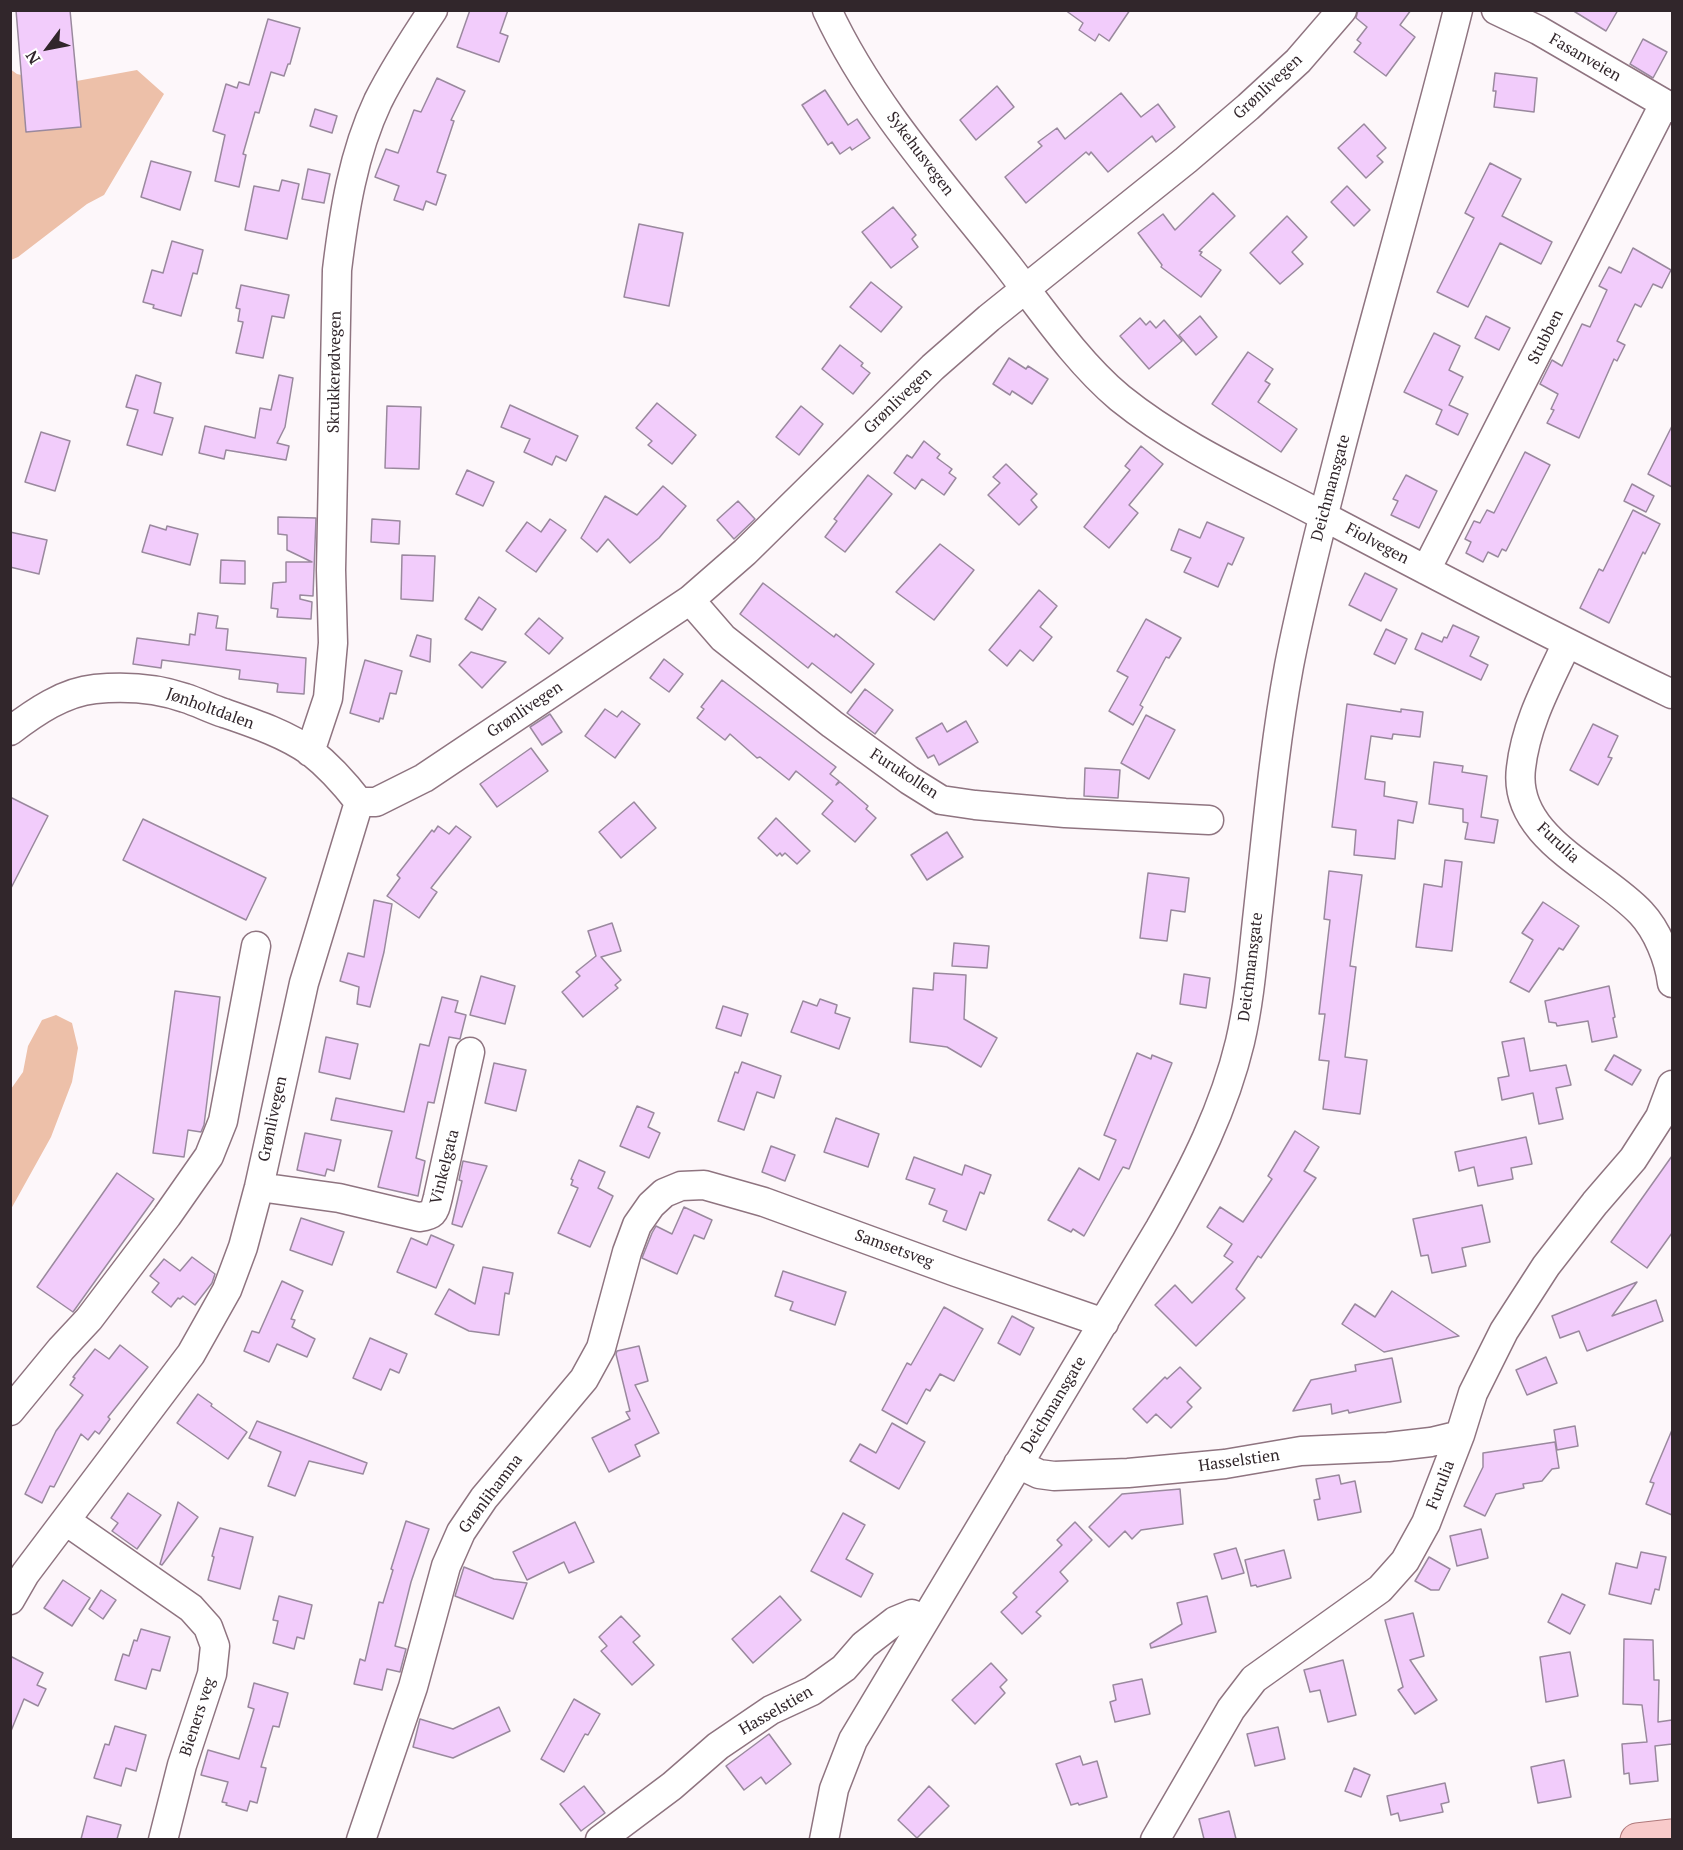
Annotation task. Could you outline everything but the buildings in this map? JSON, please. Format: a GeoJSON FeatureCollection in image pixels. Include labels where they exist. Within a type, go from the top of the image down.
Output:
{"type":"FeatureCollection","features":[{"type":"Feature","properties":{"kind":"main road"},"geometry":{"type":"LineString","coordinates":[[1637,1839],[1672,1836]]}},
{"type":"Feature","properties":{"kind":"street","name":"Skrukkerødvegen"},"geometry":{"type":"LineString","coordinates":[[310,752],[328,698],[332,654],[331,570],[337,270],[342,228],[352,176],[377,103],[433,10]]}},
{"type":"Feature","properties":{"kind":"street","name":"Sykehusvegen"},"geometry":{"type":"LineString","coordinates":[[827,10],[873,89],[909,142],[1025,290]]}},
{"type":"Feature","properties":{"kind":"street","name":"Grønlivegen"},"geometry":{"type":"LineString","coordinates":[[10,1600],[25,1574],[191,1354],[227,1290],[243,1247],[259,1187],[304,983],[359,802],[376,802],[424,778],[690,600],[745,552],[933,367],[1248,107],[1298,61],[1342,10]]}},
{"type":"Feature","properties":{"kind":"street","name":"Deichmansgate"},"geometry":{"type":"LineString","coordinates":[[824,1839],[834,1789],[853,1740],[1184,1186],[1209,1136],[1228,1087],[1248,999],[1275,758],[1289,666],[1323,515],[1369,339],[1424,146],[1458,10]]}},
{"type":"Feature","properties":{"kind":"street","name":"Fasanveien"},"geometry":{"type":"LineString","coordinates":[[1496,10],[1538,30],[1668,106]]}},
{"type":"Feature","properties":{"kind":"street","name":"Stubben"},"geometry":{"type":"LineString","coordinates":[[1426,570],[1668,106]]}},
{"type":"Feature","properties":{"kind":"street","name":"Fiolvegen"},"geometry":{"type":"LineString","coordinates":[[1025,290],[1093,371],[1119,396],[1208,457],[1567,643],[1672,694]]}},
{"type":"Feature","properties":{"kind":"street","name":"Furukollen"},"geometry":{"type":"LineString","coordinates":[[690,600],[723,638],[851,738],[909,780],[942,800],[1065,813],[1209,820]]}},
{"type":"Feature","properties":{"kind":"street","name":"Furulia"},"geometry":{"type":"LineString","coordinates":[[1567,643],[1530,724],[1520,770],[1523,802],[1537,825],[1555,845],[1612,887],[1642,914],[1661,945],[1672,983]]}},
{"type":"Feature","properties":{"kind":"street","name":"Jønholtdalen"},"geometry":{"type":"LineString","coordinates":[[10,731],[34,714],[74,693],[94,689],[139,688],[161,691],[187,698],[274,732],[310,752],[334,773],[359,802]]}},
{"type":"Feature","properties":{"kind":"street"},"geometry":{"type":"LineString","coordinates":[[10,1411],[89,1319],[209,1156],[223,1121],[256,946]]}},
{"type":"Feature","properties":{"kind":"street","name":"Vinkelgata"},"geometry":{"type":"LineString","coordinates":[[259,1187],[339,1198],[419,1217],[434,1213],[470,1052]]}},
{"type":"Feature","properties":{"kind":"street","name":"Furulia"},"geometry":{"type":"LineString","coordinates":[[1155,1839],[1231,1709],[1254,1679],[1380,1589],[1405,1561],[1426,1523],[1460,1435],[1473,1393],[1504,1331],[1546,1266],[1633,1159],[1660,1117],[1672,1085]]}},
{"type":"Feature","properties":{"kind":"street","name":"Samsetsveg"},"geometry":{"type":"LineString","coordinates":[[681,1186],[704,1185],[764,1202],[1104,1323]]}},
{"type":"Feature","properties":{"kind":"street","name":"Grønlihamna"},"geometry":{"type":"LineString","coordinates":[[361,1839],[413,1687],[446,1566],[461,1532],[484,1498],[584,1379],[601,1348],[627,1252],[637,1225],[651,1205],[664,1193],[681,1186]]}},
{"type":"Feature","properties":{"kind":"street","name":"Hasselstien"},"geometry":{"type":"LineString","coordinates":[[1018,1464],[1039,1474],[1054,1476],[1128,1473],[1225,1464],[1301,1452],[1388,1447],[1431,1442],[1460,1435]]}},
{"type":"Feature","properties":{"kind":"street","name":"Bieners veg"},"geometry":{"type":"LineString","coordinates":[[66,1521],[191,1608],[208,1627],[215,1646],[212,1674],[182,1765],[163,1839]]}},
{"type":"Feature","properties":{"kind":"street","name":"Hasselstien"},"geometry":{"type":"LineString","coordinates":[[600,1839],[672,1786],[718,1746],[771,1710],[812,1691],[844,1668],[864,1645],[895,1620],[912,1614],[924,1620]]}},
{"type":"Feature","properties":{"kind":"shaded area"},"geometry":{"type":"Polygon","coordinates":[[[10,69],[17,74],[60,84],[137,70],[164,94],[104,195],[87,204],[11,260],[10,69]]]}},
{"type":"Feature","properties":{"kind":"shaded area"},"geometry":{"type":"Polygon","coordinates":[[[56,1015],[72,1023],[78,1048],[72,1082],[51,1137],[11,1209],[11,1089],[23,1072],[28,1046],[42,1020],[56,1015]]]}}]}
